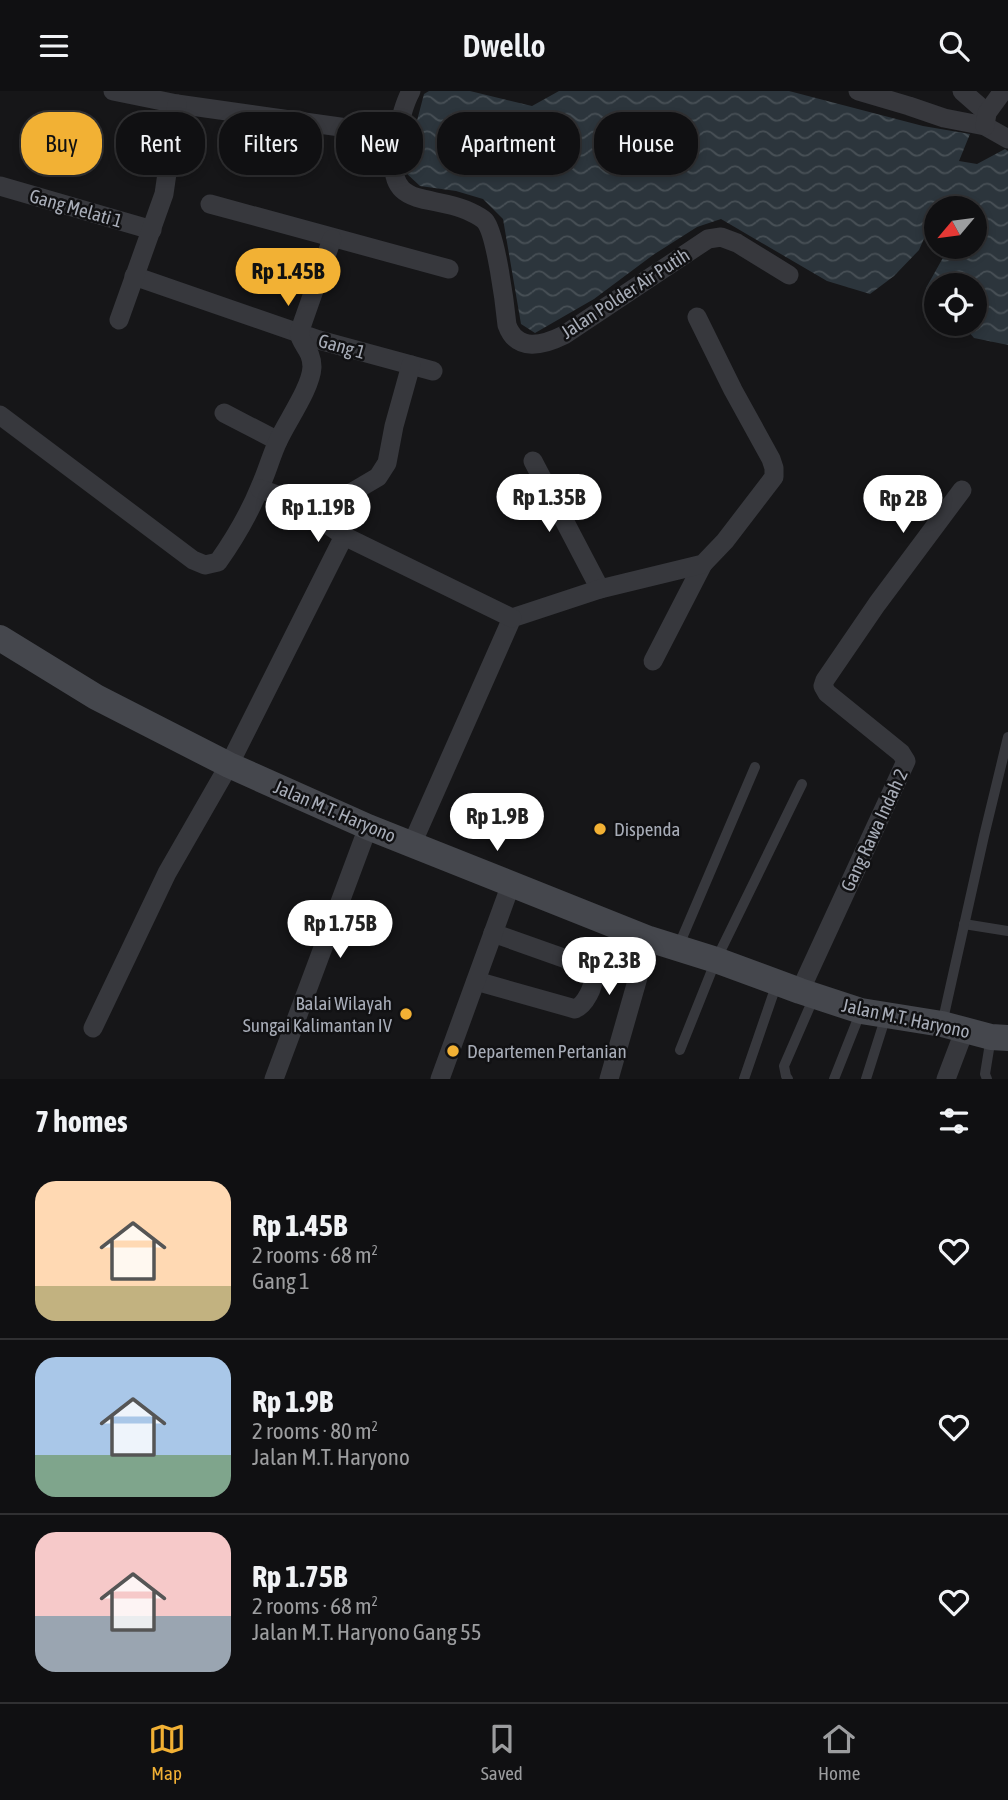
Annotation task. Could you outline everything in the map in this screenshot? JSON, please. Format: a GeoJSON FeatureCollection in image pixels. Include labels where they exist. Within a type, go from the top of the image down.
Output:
{"type":"FeatureCollection","features":[{"type":"Feature","properties":{"kind":"main road","name":"Jalan M.T. Haryono"},"geometry":{"type":"LineString","coordinates":[[0,638],[96,697],[229,765],[509,888],[797,990],[874,1013],[953,1026],[1000,1038]]}},
{"type":"Feature","properties":{"kind":"street"},"geometry":{"type":"LineString","coordinates":[[113,91],[177,104],[336,126]]}},
{"type":"Feature","properties":{"kind":"street","name":"Jalan Polder Air Putih"},"geometry":{"type":"LineString","coordinates":[[404,112],[411,91]]}},
{"type":"Feature","properties":{"kind":"street"},"geometry":{"type":"LineString","coordinates":[[858,91],[944,118],[986,119]]}},
{"type":"Feature","properties":{"kind":"street"},"geometry":{"type":"LineString","coordinates":[[962,91],[1008,139]]}},
{"type":"Feature","properties":{"kind":"street"},"geometry":{"type":"LineString","coordinates":[[986,119],[1003,91]]}},
{"type":"Feature","properties":{"kind":"street"},"geometry":{"type":"LineString","coordinates":[[119,320],[164,194],[177,104]]}},
{"type":"Feature","properties":{"kind":"street","name":"Jalan Polder Air Putih"},"geometry":{"type":"LineString","coordinates":[[396,175],[405,193],[413,197],[458,207],[484,219],[493,239],[510,334],[519,341],[534,345],[545,344],[564,335],[708,239],[721,237],[737,243],[789,275]]}},
{"type":"Feature","properties":{"kind":"street","name":"Gang Melati 1"},"geometry":{"type":"LineString","coordinates":[[0,186],[152,230]]}},
{"type":"Feature","properties":{"kind":"street"},"geometry":{"type":"LineString","coordinates":[[210,204],[449,269]]}},
{"type":"Feature","properties":{"kind":"street"},"geometry":{"type":"LineString","coordinates":[[0,415],[193,560],[205,565],[218,562],[237,535],[260,489],[278,441],[312,370],[309,351],[299,338],[299,333],[332,239]]}},
{"type":"Feature","properties":{"kind":"street","name":"Gang 1"},"geometry":{"type":"LineString","coordinates":[[134,276],[299,333],[433,371]]}},
{"type":"Feature","properties":{"kind":"street"},"geometry":{"type":"LineString","coordinates":[[653,661],[703,565],[774,477],[774,468],[696,317]]}},
{"type":"Feature","properties":{"kind":"street"},"geometry":{"type":"LineString","coordinates":[[292,501],[339,500],[378,477],[387,463],[411,365]]}},
{"type":"Feature","properties":{"kind":"street"},"geometry":{"type":"LineString","coordinates":[[224,412],[278,441]]}},
{"type":"Feature","properties":{"kind":"street"},"geometry":{"type":"LineString","coordinates":[[533,461],[600,589]]}},
{"type":"Feature","properties":{"kind":"street"},"geometry":{"type":"LineString","coordinates":[[260,489],[292,501],[344,536],[512,618],[600,589],[703,565]]}},
{"type":"Feature","properties":{"kind":"street","name":"Gang Rawa Indah 2"},"geometry":{"type":"LineString","coordinates":[[797,990],[906,761],[901,753],[827,693],[823,686],[877,604],[962,490]]}},
{"type":"Feature","properties":{"kind":"street"},"geometry":{"type":"LineString","coordinates":[[93,1028],[167,873],[229,765],[344,536]]}},
{"type":"Feature","properties":{"kind":"street"},"geometry":{"type":"LineString","coordinates":[[412,844],[512,618]]}},
{"type":"Feature","properties":{"kind":"street"},"geometry":{"type":"LineString","coordinates":[[274,1079],[369,827]]}},
{"type":"Feature","properties":{"kind":"street"},"geometry":{"type":"LineString","coordinates":[[440,1079],[509,888]]}},
{"type":"Feature","properties":{"kind":"street"},"geometry":{"type":"LineString","coordinates":[[475,981],[575,1009],[580,1008],[587,1000],[594,978],[592,971],[586,966],[494,930]]}},
{"type":"Feature","properties":{"kind":"street"},"geometry":{"type":"LineString","coordinates":[[609,1079],[649,939]]}},
{"type":"Feature","properties":{"kind":"street"},"geometry":{"type":"LineString","coordinates":[[946,1079],[953,1026]]}},
{"type":"Feature","properties":{"kind":"lane"},"geometry":{"type":"LineString","coordinates":[[953,1026],[964,924],[1008,737]]}},
{"type":"Feature","properties":{"kind":"lane"},"geometry":{"type":"LineString","coordinates":[[677,949],[755,767]]}},
{"type":"Feature","properties":{"kind":"lane"},"geometry":{"type":"LineString","coordinates":[[680,1050],[716,960],[802,783]]}},
{"type":"Feature","properties":{"kind":"lane"},"geometry":{"type":"LineString","coordinates":[[964,924],[1008,931]]}},
{"type":"Feature","properties":{"kind":"lane"},"geometry":{"type":"LineString","coordinates":[[744,1079],[797,990]]}},
{"type":"Feature","properties":{"kind":"lane"},"geometry":{"type":"LineString","coordinates":[[788,1079],[784,1066],[797,990]]}},
{"type":"Feature","properties":{"kind":"lane"},"geometry":{"type":"LineString","coordinates":[[834,1079],[874,1013]]}},
{"type":"Feature","properties":{"kind":"lane"},"geometry":{"type":"LineString","coordinates":[[866,1079],[874,1013]]}},
{"type":"Feature","properties":{"kind":"lane"},"geometry":{"type":"LineString","coordinates":[[987,1079],[985,1074],[1000,1038]]}},
{"type":"Feature","properties":{"kind":"water"},"geometry":{"type":"Polygon","coordinates":[[[429,91],[470,91],[532,106],[559,91],[789,91],[923,126],[970,134],[959,161],[977,164],[1005,149],[1008,151],[1008,345],[972,336],[987,336],[987,273],[934,273],[942,259],[987,259],[987,196],[924,196],[924,239],[919,250],[894,276],[870,294],[827,281],[721,219],[697,227],[653,255],[594,299],[535,333],[521,324],[503,219],[483,199],[456,191],[420,186],[408,175],[423,175],[423,112],[419,112],[424,94],[429,91]]]}},
{"type":"Feature","properties":{"kind":"place","name":"Dispenda"},"geometry":{"type":"Point","coordinates":[600,829]}},
{"type":"Feature","properties":{"kind":"place","name":"Balai Wilayah Sungai Kalimantan IV"},"geometry":{"type":"Point","coordinates":[406,1014]}},
{"type":"Feature","properties":{"kind":"place","name":"Departemen Pertanian"},"geometry":{"type":"Point","coordinates":[453,1051]}}]}
